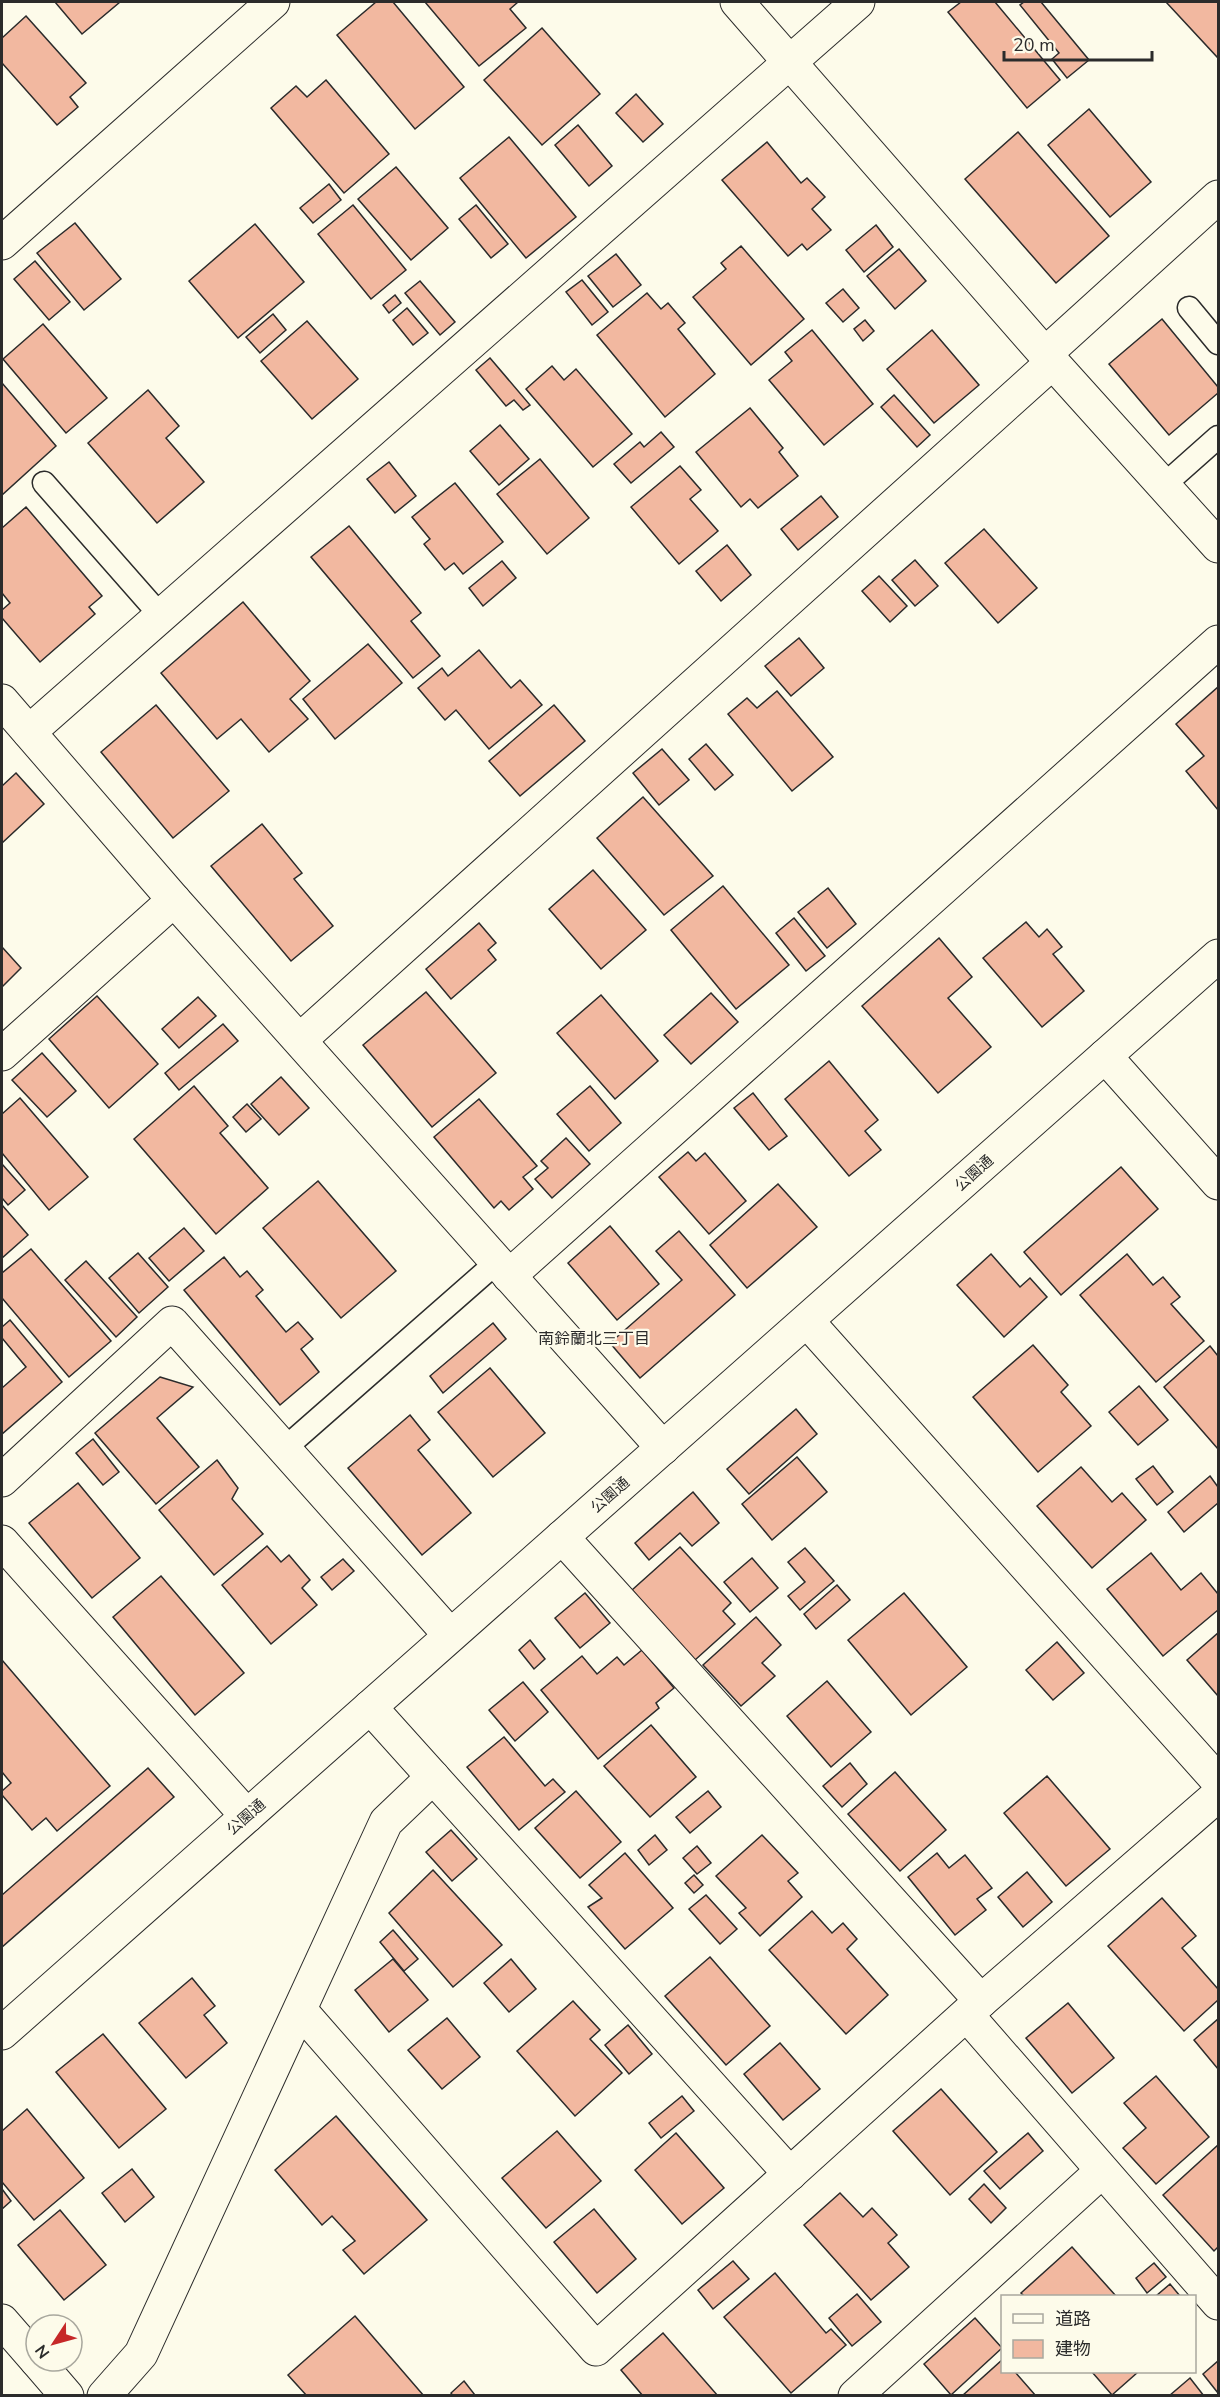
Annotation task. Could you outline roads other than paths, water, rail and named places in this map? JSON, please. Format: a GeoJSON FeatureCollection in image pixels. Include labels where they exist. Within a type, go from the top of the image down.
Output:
{"type":"FeatureCollection","features":[{"type":"Feature","properties":{"kind":"street"},"geometry":{"type":"LineString","coordinates":[[2,243],[273,2]]}},
{"type":"Feature","properties":{"kind":"street"},"geometry":{"type":"LineString","coordinates":[[737,2],[1049,358],[1218,546]]}},
{"type":"Feature","properties":{"kind":"street"},"geometry":{"type":"LineString","coordinates":[[29,732],[858,2]]}},
{"type":"Feature","properties":{"kind":"street"},"geometry":{"type":"LineString","coordinates":[[300,1040],[1049,358],[1218,198]]}},
{"type":"Feature","properties":{"kind":"street"},"geometry":{"type":"LineString","coordinates":[[503,1269],[1218,642]]}},
{"type":"Feature","properties":{"kind":"street"},"geometry":{"type":"LineString","coordinates":[[2,701],[174,900],[663,1448]]}},
{"type":"Feature","properties":{"kind":"street"},"geometry":{"type":"LineString","coordinates":[[2,1054],[174,900]]}},
{"type":"Feature","properties":{"kind":"street","name":"公園通"},"geometry":{"type":"LineString","coordinates":[[2,2033],[1218,956]]}},
{"type":"Feature","properties":{"kind":"street"},"geometry":{"type":"LineString","coordinates":[[1105,1056],[1218,1183]]}},
{"type":"Feature","properties":{"kind":"street"},"geometry":{"type":"LineString","coordinates":[[807,1321],[1218,1781]]}},
{"type":"Feature","properties":{"kind":"street"},"geometry":{"type":"LineString","coordinates":[[2,1480],[172,1323],[450,1635]]}},
{"type":"Feature","properties":{"kind":"street"},"geometry":{"type":"LineString","coordinates":[[562,1537],[974,2008],[1102,2171],[1218,2302]]}},
{"type":"Feature","properties":{"kind":"street"},"geometry":{"type":"LineString","coordinates":[[2,1542],[247,1816]]}},
{"type":"Feature","properties":{"kind":"street"},"geometry":{"type":"LineString","coordinates":[[370,1707],[790,2174]]}},
{"type":"Feature","properties":{"kind":"street"},"geometry":{"type":"LineString","coordinates":[[104,2396],[141,2354],[301,2011],[386,1822],[433,1777]]}},
{"type":"Feature","properties":{"kind":"street"},"geometry":{"type":"LineString","coordinates":[[301,2011],[596,2349],[974,2008],[1218,1795]]}},
{"type":"Feature","properties":{"kind":"street"},"geometry":{"type":"LineString","coordinates":[[855,2396],[1102,2171]]}},
{"type":"Feature","properties":{"kind":"street"},"geometry":{"type":"LineString","coordinates":[[2,2321],[24,2346]]}},
{"type":"Feature","properties":{"kind":"street"},"geometry":{"type":"LineString","coordinates":[[47,2373],[67,2396]]}},
{"type":"Feature","properties":{"kind":"lane"},"geometry":{"type":"LineString","coordinates":[[1189,308],[1218,343]]}},
{"type":"Feature","properties":{"kind":"lane"},"geometry":{"type":"LineString","coordinates":[[1164,485],[1218,437]]}},
{"type":"Feature","properties":{"kind":"lane"},"geometry":{"type":"LineString","coordinates":[[44,483],[161,616]]}},
{"type":"Feature","properties":{"kind":"lane"},"geometry":{"type":"LineString","coordinates":[[284,1449],[503,1269]]}},
{"type":"Feature","properties":{"kind":"district","name":"南鈴蘭北三丁目"},"geometry":{"type":"Point","coordinates":[594,1339]}}]}
